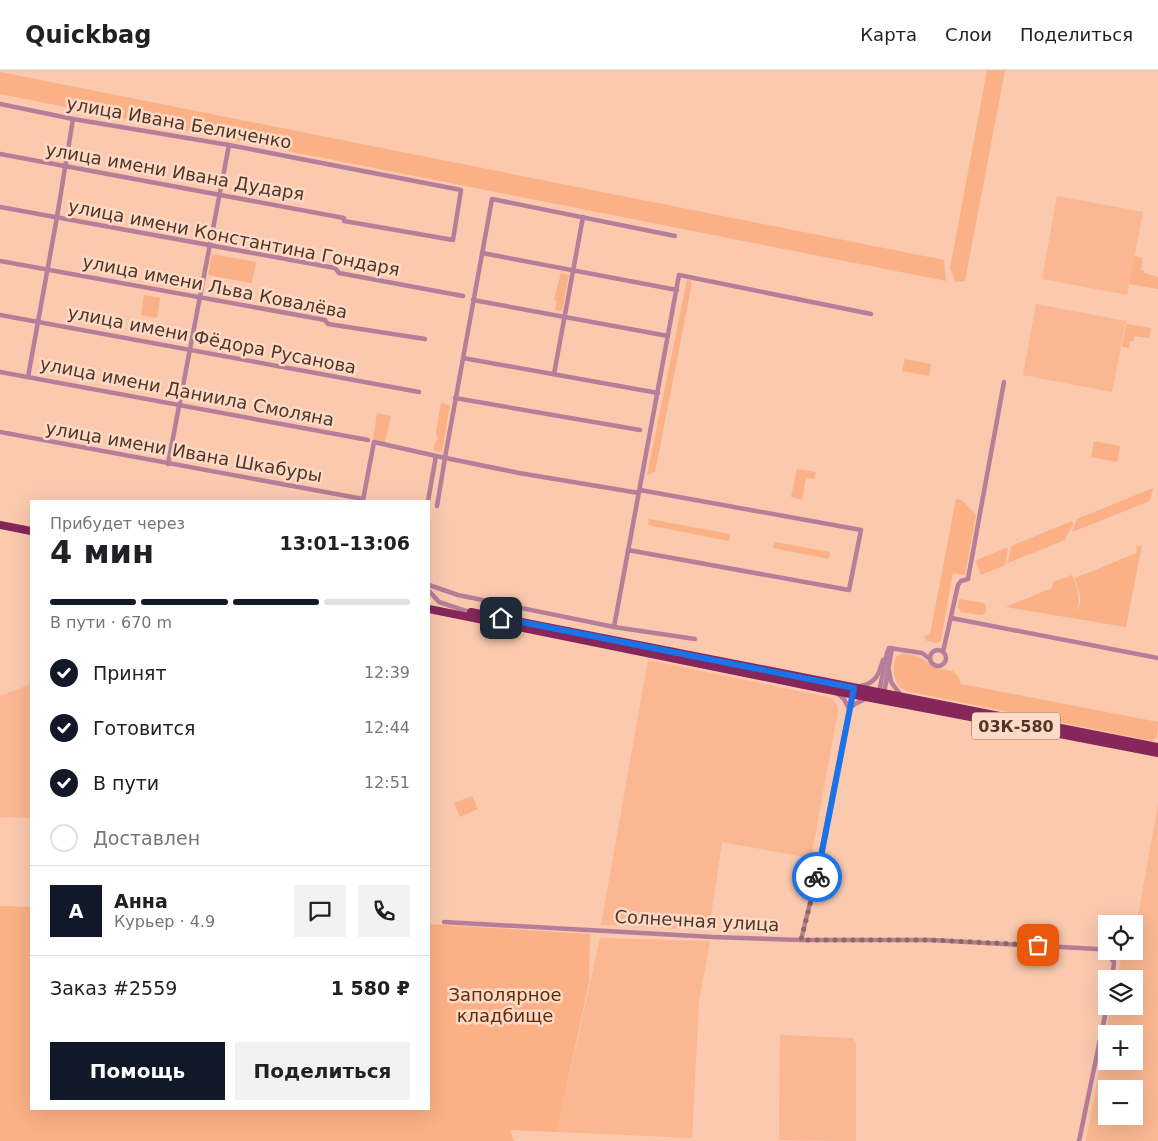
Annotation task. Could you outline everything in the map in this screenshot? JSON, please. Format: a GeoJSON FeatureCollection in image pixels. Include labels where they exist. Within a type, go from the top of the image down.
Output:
{"type":"FeatureCollection","features":[{"type":"Feature","properties":{"kind":"highway"},"geometry":{"type":"LineString","coordinates":[[0,520],[30,526]]}},
{"type":"Feature","properties":{"kind":"highway"},"geometry":{"type":"LineString","coordinates":[[0,525],[30,531]]}},
{"type":"Feature","properties":{"kind":"highway","name":"03К-580"},"geometry":{"type":"LineString","coordinates":[[430,604],[582,633],[1158,753]]}},
{"type":"Feature","properties":{"kind":"highway","name":"03К-580"},"geometry":{"type":"LineString","coordinates":[[430,609],[833,690],[851,690]]}},
{"type":"Feature","properties":{"kind":"highway","name":"03К-580"},"geometry":{"type":"LineString","coordinates":[[879,696],[913,699],[1158,747]]}},
{"type":"Feature","properties":{"kind":"street","name":"улица Ивана Беличенко"},"geometry":{"type":"LineString","coordinates":[[0,104],[461,190],[453,240],[344,219]]}},
{"type":"Feature","properties":{"kind":"street"},"geometry":{"type":"LineString","coordinates":[[28,377],[73,119]]}},
{"type":"Feature","properties":{"kind":"street"},"geometry":{"type":"LineString","coordinates":[[168,464],[229,146]]}},
{"type":"Feature","properties":{"kind":"street","name":"улица имени Ивана Дударя"},"geometry":{"type":"LineString","coordinates":[[0,154],[220,194],[344,219]]}},
{"type":"Feature","properties":{"kind":"street"},"geometry":{"type":"LineString","coordinates":[[437,506],[492,199],[675,236]]}},
{"type":"Feature","properties":{"kind":"street","name":"улица имени Константина Гондаря"},"geometry":{"type":"LineString","coordinates":[[0,207],[335,268],[339,273],[463,296]]}},
{"type":"Feature","properties":{"kind":"street"},"geometry":{"type":"LineString","coordinates":[[554,374],[583,218]]}},
{"type":"Feature","properties":{"kind":"street"},"geometry":{"type":"LineString","coordinates":[[482,253],[677,290]]}},
{"type":"Feature","properties":{"kind":"street","name":"улица имени Льва Ковалёва"},"geometry":{"type":"LineString","coordinates":[[0,261],[325,320],[328,324],[425,339]]}},
{"type":"Feature","properties":{"kind":"street"},"geometry":{"type":"LineString","coordinates":[[614,627],[680,275],[871,314]]}},
{"type":"Feature","properties":{"kind":"street"},"geometry":{"type":"LineString","coordinates":[[474,300],[668,336]]}},
{"type":"Feature","properties":{"kind":"street","name":"улица имени Фёдора Русанова"},"geometry":{"type":"LineString","coordinates":[[0,315],[419,392]]}},
{"type":"Feature","properties":{"kind":"street"},"geometry":{"type":"LineString","coordinates":[[463,358],[658,392]]}},
{"type":"Feature","properties":{"kind":"street","name":"улица имени Даниила Смоляна"},"geometry":{"type":"LineString","coordinates":[[0,372],[368,440]]}},
{"type":"Feature","properties":{"kind":"street"},"geometry":{"type":"LineString","coordinates":[[801,940],[816,878],[850,709],[851,690],[874,681],[878,677],[889,648],[922,653],[930,658],[934,664],[941,665],[946,659],[943,652],[958,586],[961,581],[968,579],[1004,382]]}},
{"type":"Feature","properties":{"kind":"street"},"geometry":{"type":"LineString","coordinates":[[455,398],[640,430]]}},
{"type":"Feature","properties":{"kind":"street","name":"улица имени Ивана Шкабуры"},"geometry":{"type":"LineString","coordinates":[[0,432],[363,500]]}},
{"type":"Feature","properties":{"kind":"street"},"geometry":{"type":"LineString","coordinates":[[363,500],[374,442],[519,473],[639,491],[861,530],[849,590],[628,550]]}},
{"type":"Feature","properties":{"kind":"street"},"geometry":{"type":"LineString","coordinates":[[428,500],[436,456]]}},
{"type":"Feature","properties":{"kind":"street"},"geometry":{"type":"LineString","coordinates":[[430,585],[458,595],[614,627],[695,639]]}},
{"type":"Feature","properties":{"kind":"street"},"geometry":{"type":"LineString","coordinates":[[430,592],[439,602],[466,611]]}},
{"type":"Feature","properties":{"kind":"street"},"geometry":{"type":"LineString","coordinates":[[950,618],[1158,658]]}},
{"type":"Feature","properties":{"kind":"street"},"geometry":{"type":"LineString","coordinates":[[879,696],[889,668],[892,648]]}},
{"type":"Feature","properties":{"kind":"street"},"geometry":{"type":"LineString","coordinates":[[930,658],[936,651],[943,652]]}},
{"type":"Feature","properties":{"kind":"street"},"geometry":{"type":"LineString","coordinates":[[879,696],[887,652]]}},
{"type":"Feature","properties":{"kind":"street"},"geometry":{"type":"LineString","coordinates":[[889,668],[891,682],[898,692],[913,699]]}},
{"type":"Feature","properties":{"kind":"street"},"geometry":{"type":"LineString","coordinates":[[833,690],[842,696],[850,709]]}},
{"type":"Feature","properties":{"kind":"street"},"geometry":{"type":"LineString","coordinates":[[850,709],[860,701],[879,696]]}},
{"type":"Feature","properties":{"kind":"street","name":"Солнечная улица"},"geometry":{"type":"LineString","coordinates":[[444,922],[713,937],[801,940],[931,940],[1097,949],[1107,953],[1114,962],[1113,970]]}},
{"type":"Feature","properties":{"kind":"street"},"geometry":{"type":"LineString","coordinates":[[1079,1141],[1105,1015]]}},
{"type":"Feature","properties":{"kind":"shaded area"},"geometry":{"type":"Polygon","coordinates":[[[1057,196],[1143,212],[1127,295],[1042,279],[1057,196]]]}},
{"type":"Feature","properties":{"kind":"shaded area"},"geometry":{"type":"Polygon","coordinates":[[[1036,304],[1126,321],[1112,392],[1023,375],[1036,304]]]}},
{"type":"Feature","properties":{"kind":"shaded area"},"geometry":{"type":"Polygon","coordinates":[[[648,660],[828,697],[837,705],[838,711],[811,858],[722,842],[709,930],[601,925],[648,660]]]}},
{"type":"Feature","properties":{"kind":"shaded area"},"geometry":{"type":"Polygon","coordinates":[[[30,684],[30,818],[0,817],[0,696],[30,684]]]}},
{"type":"Feature","properties":{"kind":"shaded area"},"geometry":{"type":"Polygon","coordinates":[[[1158,805],[1158,1141],[1086,1141],[1099,1070],[1143,1070],[1143,1025],[1107,1025],[1109,1015],[1143,1015],[1143,970],[1119,970],[1121,960],[1143,960],[1143,915],[1138,915],[1158,805]]]}},
{"type":"Feature","properties":{"kind":"shaded area"},"geometry":{"type":"Polygon","coordinates":[[[600,938],[710,941],[699,1001],[692,1138],[557,1132],[600,938]]]}},
{"type":"Feature","properties":{"kind":"shaded area"},"geometry":{"type":"Polygon","coordinates":[[[780,1035],[853,1038],[856,1044],[856,1141],[779,1140],[780,1035]]]}},
{"type":"Feature","properties":{"kind":"green space"},"geometry":{"type":"Polygon","coordinates":[[[987,70],[1005,70],[965,281],[956,282],[950,269],[987,70]]]}},
{"type":"Feature","properties":{"kind":"green space"},"geometry":{"type":"Polygon","coordinates":[[[0,72],[944,260],[946,281],[0,94],[0,72]]]}},
{"type":"Feature","properties":{"kind":"green space"},"geometry":{"type":"Polygon","coordinates":[[[212,254],[256,262],[252,283],[208,275],[212,254]]]}},
{"type":"Feature","properties":{"kind":"green space"},"geometry":{"type":"Polygon","coordinates":[[[1134,256],[1143,258],[1141,270],[1144,273],[1158,277],[1158,289],[1129,284],[1134,256]]]}},
{"type":"Feature","properties":{"kind":"green space"},"geometry":{"type":"Polygon","coordinates":[[[561,273],[569,275],[562,311],[555,310],[557,301],[554,300],[561,273]]]}},
{"type":"Feature","properties":{"kind":"green space"},"geometry":{"type":"Polygon","coordinates":[[[687,280],[691,280],[690,283],[692,283],[655,472],[647,475],[687,280]]]}},
{"type":"Feature","properties":{"kind":"green space"},"geometry":{"type":"Polygon","coordinates":[[[144,295],[160,298],[157,318],[141,315],[144,295]]]}},
{"type":"Feature","properties":{"kind":"green space"},"geometry":{"type":"Polygon","coordinates":[[[1126,324],[1151,328],[1149,338],[1134,336],[1133,341],[1130,341],[1129,348],[1122,347],[1126,324]]]}},
{"type":"Feature","properties":{"kind":"green space"},"geometry":{"type":"Polygon","coordinates":[[[905,359],[931,364],[929,376],[902,371],[905,359]]]}},
{"type":"Feature","properties":{"kind":"green space"},"geometry":{"type":"Polygon","coordinates":[[[441,403],[450,405],[442,452],[434,451],[434,445],[438,438],[436,433],[441,403]]]}},
{"type":"Feature","properties":{"kind":"green space"},"geometry":{"type":"Polygon","coordinates":[[[377,413],[391,416],[385,442],[373,440],[377,413]]]}},
{"type":"Feature","properties":{"kind":"green space"},"geometry":{"type":"Polygon","coordinates":[[[1094,441],[1120,446],[1117,462],[1091,457],[1094,441]]]}},
{"type":"Feature","properties":{"kind":"green space"},"geometry":{"type":"Polygon","coordinates":[[[797,469],[816,472],[814,479],[806,478],[802,500],[791,497],[797,469]]]}},
{"type":"Feature","properties":{"kind":"green space"},"geometry":{"type":"Polygon","coordinates":[[[1153,488],[1150,501],[1072,532],[1077,519],[1153,488]]]}},
{"type":"Feature","properties":{"kind":"green space"},"geometry":{"type":"Polygon","coordinates":[[[956,499],[962,500],[976,515],[965,575],[953,573],[941,640],[937,643],[927,641],[925,638],[926,635],[930,635],[956,499]]]}},
{"type":"Feature","properties":{"kind":"green space"},"geometry":{"type":"Polygon","coordinates":[[[649,519],[730,534],[729,541],[648,525],[649,519]]]}},
{"type":"Feature","properties":{"kind":"green space"},"geometry":{"type":"Polygon","coordinates":[[[1072,521],[1073,524],[1065,540],[1008,563],[1011,546],[1072,521]]]}},
{"type":"Feature","properties":{"kind":"green space"},"geometry":{"type":"Polygon","coordinates":[[[774,542],[830,552],[829,559],[773,548],[774,542]]]}},
{"type":"Feature","properties":{"kind":"green space"},"geometry":{"type":"Polygon","coordinates":[[[1142,545],[1126,627],[1006,607],[1052,588],[1053,582],[1072,575],[1078,594],[1076,612],[1079,608],[1080,600],[1075,578],[1137,553],[1136,547],[1142,545]]]}},
{"type":"Feature","properties":{"kind":"green space"},"geometry":{"type":"Polygon","coordinates":[[[1008,547],[1005,565],[981,575],[977,560],[1008,547]]]}},
{"type":"Feature","properties":{"kind":"green space"},"geometry":{"type":"Polygon","coordinates":[[[959,599],[984,603],[986,607],[985,614],[961,612],[958,607],[959,599]]]}},
{"type":"Feature","properties":{"kind":"green space"},"geometry":{"type":"Polygon","coordinates":[[[904,653],[920,657],[935,668],[953,671],[959,677],[961,684],[1158,722],[1157,737],[1152,741],[906,691],[898,685],[894,672],[896,657],[904,653]]]}},
{"type":"Feature","properties":{"kind":"green space"},"geometry":{"type":"Polygon","coordinates":[[[472,796],[478,809],[460,817],[454,803],[472,796]]]}},
{"type":"Feature","properties":{"kind":"green space","name":"Заполярное кладбище"},"geometry":{"type":"Polygon","coordinates":[[[0,906],[30,907],[30,1110],[430,1110],[430,924],[590,934],[589,982],[557,1132],[510,1130],[514,1141],[0,1141],[0,906]]]}},
{"type":"Feature","properties":{"kind":"way so far"},"geometry":{"type":"LineString","coordinates":[[817,877],[801,940],[931,940],[1038,945]]}},
{"type":"Feature","properties":{"kind":"route"},"geometry":{"type":"LineString","coordinates":[[501,618],[854,688],[817,877]]}}]}
